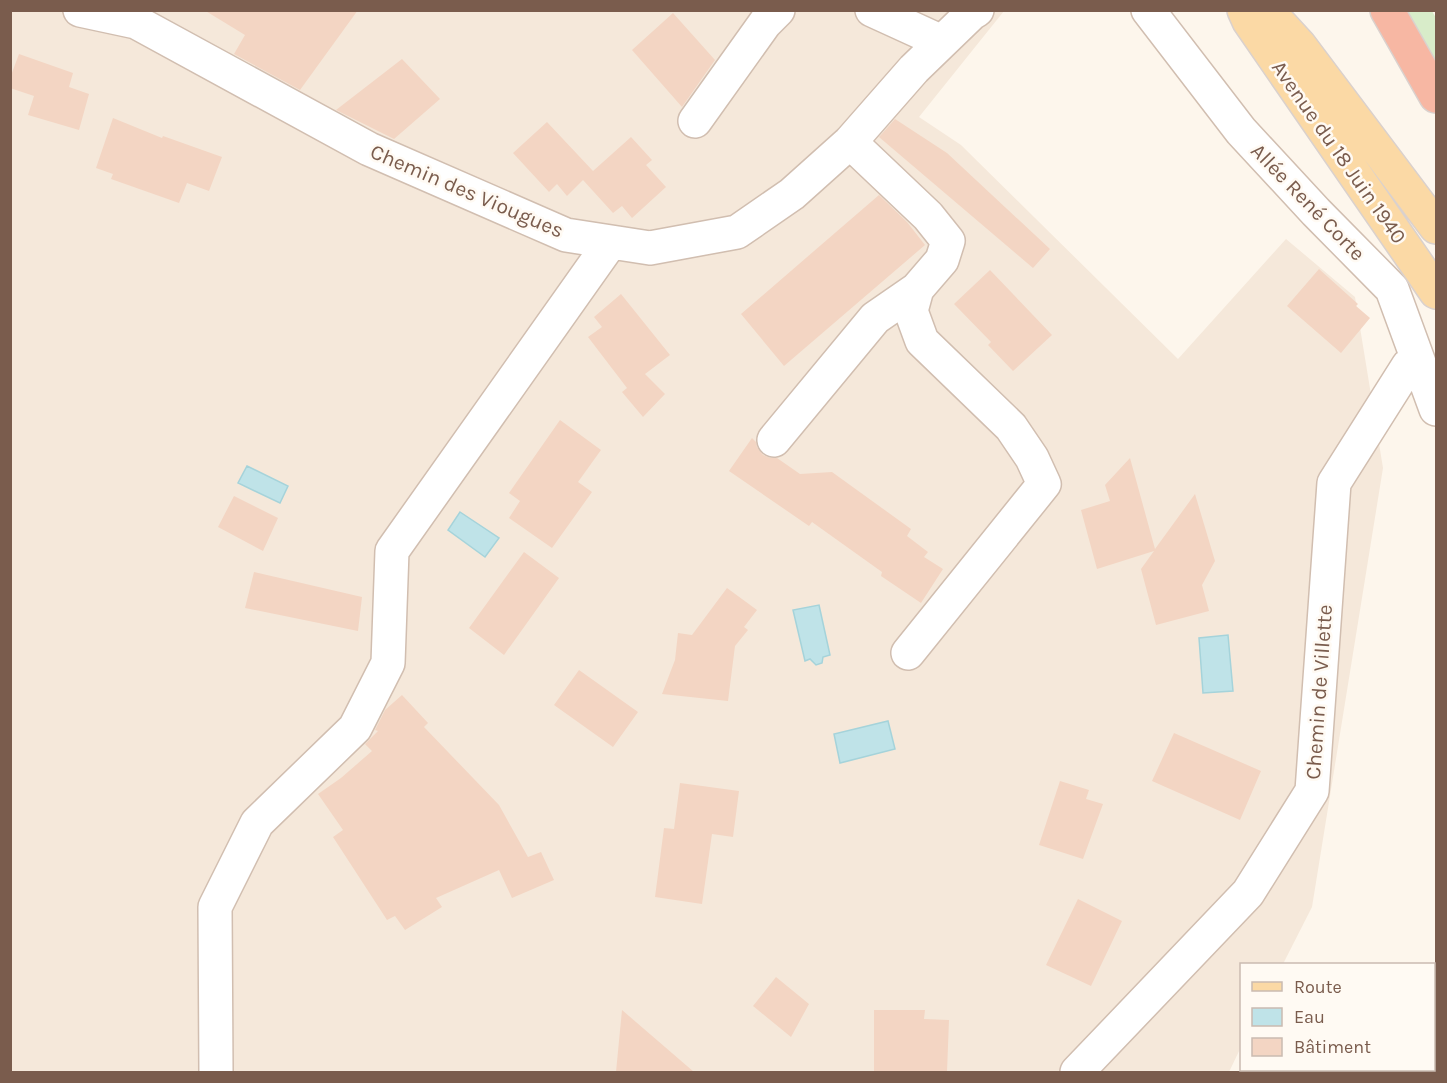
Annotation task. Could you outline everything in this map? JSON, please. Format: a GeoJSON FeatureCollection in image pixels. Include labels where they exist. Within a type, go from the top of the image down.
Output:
{"type":"FeatureCollection","features":[{"type":"Feature","properties":{"kind":"highway"},"geometry":{"type":"LineString","coordinates":[[1387,10],[1437,96]]}},
{"type":"Feature","properties":{"kind":"main road","name":"Avenue du 18 Juin 1940"},"geometry":{"type":"LineString","coordinates":[[1244,10],[1249,21],[1437,292]]}},
{"type":"Feature","properties":{"kind":"main road","name":"Avenue du 18 Juin 1940"},"geometry":{"type":"LineString","coordinates":[[1267,10],[1300,46],[1437,227]]}},
{"type":"Feature","properties":{"kind":"street","name":"Chemin des Viougues"},"geometry":{"type":"LineString","coordinates":[[80,10],[136,22],[369,149],[566,235],[650,248],[737,232],[792,194],[850,142],[914,69],[977,10]]}},
{"type":"Feature","properties":{"kind":"street"},"geometry":{"type":"LineString","coordinates":[[695,121],[765,23],[777,10]]}},
{"type":"Feature","properties":{"kind":"street"},"geometry":{"type":"LineString","coordinates":[[872,10],[942,42]]}},
{"type":"Feature","properties":{"kind":"street","name":"Allée René Corte"},"geometry":{"type":"LineString","coordinates":[[1148,10],[1241,131],[1392,289],[1437,409]]}},
{"type":"Feature","properties":{"kind":"street"},"geometry":{"type":"LineString","coordinates":[[774,440],[875,318],[917,289],[942,260],[948,241],[928,216],[850,142]]}},
{"type":"Feature","properties":{"kind":"street"},"geometry":{"type":"LineString","coordinates":[[216,1072],[214,907],[257,823],[355,728],[388,663],[392,550],[610,243]]}},
{"type":"Feature","properties":{"kind":"street"},"geometry":{"type":"LineString","coordinates":[[908,653],[1044,484],[1032,458],[1011,427],[922,341],[911,311],[917,289]]}},
{"type":"Feature","properties":{"kind":"street","name":"Chemin de Villette"},"geometry":{"type":"LineString","coordinates":[[1077,1072],[1248,893],[1312,791],[1334,483],[1408,366],[1420,366]]}},
{"type":"Feature","properties":{"kind":"shaded area"},"geometry":{"type":"Polygon","coordinates":[[[10,11],[1004,11],[919,117],[961,145],[1178,359],[1286,239],[1355,297],[1383,468],[1312,907],[1284,963],[1240,963],[1240,1049],[1229,1072],[11,1072],[10,11]]]}},
{"type":"Feature","properties":{"kind":"green space"},"geometry":{"type":"Polygon","coordinates":[[[1400,11],[1432,11],[1436,18],[1436,75],[1400,11]]]}},
{"type":"Feature","properties":{"kind":"water"},"geometry":{"type":"Polygon","coordinates":[[[247,466],[288,486],[280,503],[238,483],[247,466]]]}},
{"type":"Feature","properties":{"kind":"water"},"geometry":{"type":"Polygon","coordinates":[[[460,512],[499,538],[485,557],[448,530],[460,512]]]}},
{"type":"Feature","properties":{"kind":"water"},"geometry":{"type":"Polygon","coordinates":[[[819,605],[830,655],[823,657],[822,663],[816,665],[810,659],[805,661],[793,610],[819,605]]]}},
{"type":"Feature","properties":{"kind":"water"},"geometry":{"type":"Polygon","coordinates":[[[1228,635],[1233,691],[1203,693],[1199,638],[1228,635]]]}},
{"type":"Feature","properties":{"kind":"water"},"geometry":{"type":"Polygon","coordinates":[[[888,721],[895,749],[840,763],[834,734],[888,721]]]}},
{"type":"Feature","properties":{"kind":"building"},"geometry":{"type":"Polygon","coordinates":[[[204,10],[358,10],[300,90],[234,54],[245,35],[204,10]]]}},
{"type":"Feature","properties":{"kind":"building"},"geometry":{"type":"Polygon","coordinates":[[[673,13],[715,60],[682,107],[632,50],[673,13]]]}},
{"type":"Feature","properties":{"kind":"building"},"geometry":{"type":"Polygon","coordinates":[[[19,54],[73,73],[69,87],[89,94],[79,130],[28,115],[34,96],[10,88],[10,78],[19,54]]]}},
{"type":"Feature","properties":{"kind":"building"},"geometry":{"type":"Polygon","coordinates":[[[402,59],[440,99],[394,139],[336,110],[402,59]]]}},
{"type":"Feature","properties":{"kind":"building"},"geometry":{"type":"Polygon","coordinates":[[[113,118],[162,138],[163,136],[222,157],[209,191],[187,183],[179,203],[111,179],[113,174],[96,168],[113,118]]]}},
{"type":"Feature","properties":{"kind":"building"},"geometry":{"type":"Polygon","coordinates":[[[895,119],[947,153],[1050,249],[1033,268],[879,137],[895,119]]]}},
{"type":"Feature","properties":{"kind":"building"},"geometry":{"type":"Polygon","coordinates":[[[547,122],[593,171],[631,137],[652,160],[646,165],[666,187],[632,218],[622,206],[613,213],[583,180],[567,196],[557,184],[549,192],[513,153],[547,122]]]}},
{"type":"Feature","properties":{"kind":"building"},"geometry":{"type":"Polygon","coordinates":[[[879,195],[907,222],[925,245],[784,366],[741,314],[879,195]]]}},
{"type":"Feature","properties":{"kind":"building"},"geometry":{"type":"Polygon","coordinates":[[[1319,269],[1370,318],[1341,353],[1287,306],[1319,269]]]}},
{"type":"Feature","properties":{"kind":"building"},"geometry":{"type":"Polygon","coordinates":[[[990,270],[1052,335],[1013,371],[988,345],[991,342],[954,304],[990,270]]]}},
{"type":"Feature","properties":{"kind":"building"},"geometry":{"type":"Polygon","coordinates":[[[621,294],[670,355],[645,374],[665,394],[643,417],[622,392],[627,388],[588,337],[602,327],[594,317],[621,294]]]}},
{"type":"Feature","properties":{"kind":"building"},"geometry":{"type":"Polygon","coordinates":[[[560,420],[601,450],[578,482],[592,492],[552,548],[509,518],[520,501],[509,493],[560,420]]]}},
{"type":"Feature","properties":{"kind":"building"},"geometry":{"type":"Polygon","coordinates":[[[752,438],[763,455],[777,458],[800,474],[832,472],[911,529],[907,536],[928,552],[924,557],[943,569],[921,603],[881,576],[882,572],[812,522],[809,526],[729,471],[752,438]]]}},
{"type":"Feature","properties":{"kind":"building"},"geometry":{"type":"Polygon","coordinates":[[[1130,458],[1155,549],[1195,494],[1215,561],[1202,585],[1209,611],[1156,625],[1141,569],[1154,551],[1097,569],[1081,510],[1110,501],[1105,485],[1130,458]]]}},
{"type":"Feature","properties":{"kind":"building"},"geometry":{"type":"Polygon","coordinates":[[[234,496],[278,518],[263,551],[218,527],[234,496]]]}},
{"type":"Feature","properties":{"kind":"building"},"geometry":{"type":"Polygon","coordinates":[[[524,552],[559,578],[504,655],[469,628],[524,552]]]}},
{"type":"Feature","properties":{"kind":"building"},"geometry":{"type":"Polygon","coordinates":[[[254,572],[362,597],[358,631],[245,608],[254,572]]]}},
{"type":"Feature","properties":{"kind":"building"},"geometry":{"type":"Polygon","coordinates":[[[727,588],[757,610],[744,627],[748,630],[735,646],[728,701],[662,694],[675,660],[678,633],[692,635],[727,588]]]}},
{"type":"Feature","properties":{"kind":"building"},"geometry":{"type":"Polygon","coordinates":[[[579,670],[638,712],[613,747],[554,705],[579,670]]]}},
{"type":"Feature","properties":{"kind":"building"},"geometry":{"type":"Polygon","coordinates":[[[402,695],[428,723],[424,727],[499,805],[528,857],[541,852],[554,880],[512,898],[499,870],[436,898],[442,907],[405,930],[395,916],[387,920],[333,837],[343,830],[318,794],[341,778],[372,751],[365,744],[378,731],[375,730],[385,710],[402,695]]]}},
{"type":"Feature","properties":{"kind":"building"},"geometry":{"type":"Polygon","coordinates":[[[1174,733],[1261,771],[1240,820],[1152,781],[1174,733]]]}},
{"type":"Feature","properties":{"kind":"building"},"geometry":{"type":"Polygon","coordinates":[[[1060,781],[1089,790],[1086,799],[1103,804],[1083,859],[1039,845],[1060,781]]]}},
{"type":"Feature","properties":{"kind":"building"},"geometry":{"type":"Polygon","coordinates":[[[680,783],[739,791],[733,837],[712,834],[702,904],[655,897],[664,828],[674,829],[680,783]]]}},
{"type":"Feature","properties":{"kind":"building"},"geometry":{"type":"Polygon","coordinates":[[[1078,899],[1122,921],[1091,986],[1046,965],[1078,899]]]}},
{"type":"Feature","properties":{"kind":"building"},"geometry":{"type":"Polygon","coordinates":[[[776,977],[809,1004],[791,1037],[753,1006],[776,977]]]}},
{"type":"Feature","properties":{"kind":"building"},"geometry":{"type":"Polygon","coordinates":[[[622,1010],[694,1072],[616,1072],[622,1010]]]}},
{"type":"Feature","properties":{"kind":"building"},"geometry":{"type":"Polygon","coordinates":[[[874,1010],[925,1010],[924,1019],[949,1020],[947,1072],[874,1072],[874,1010]]]}}]}
